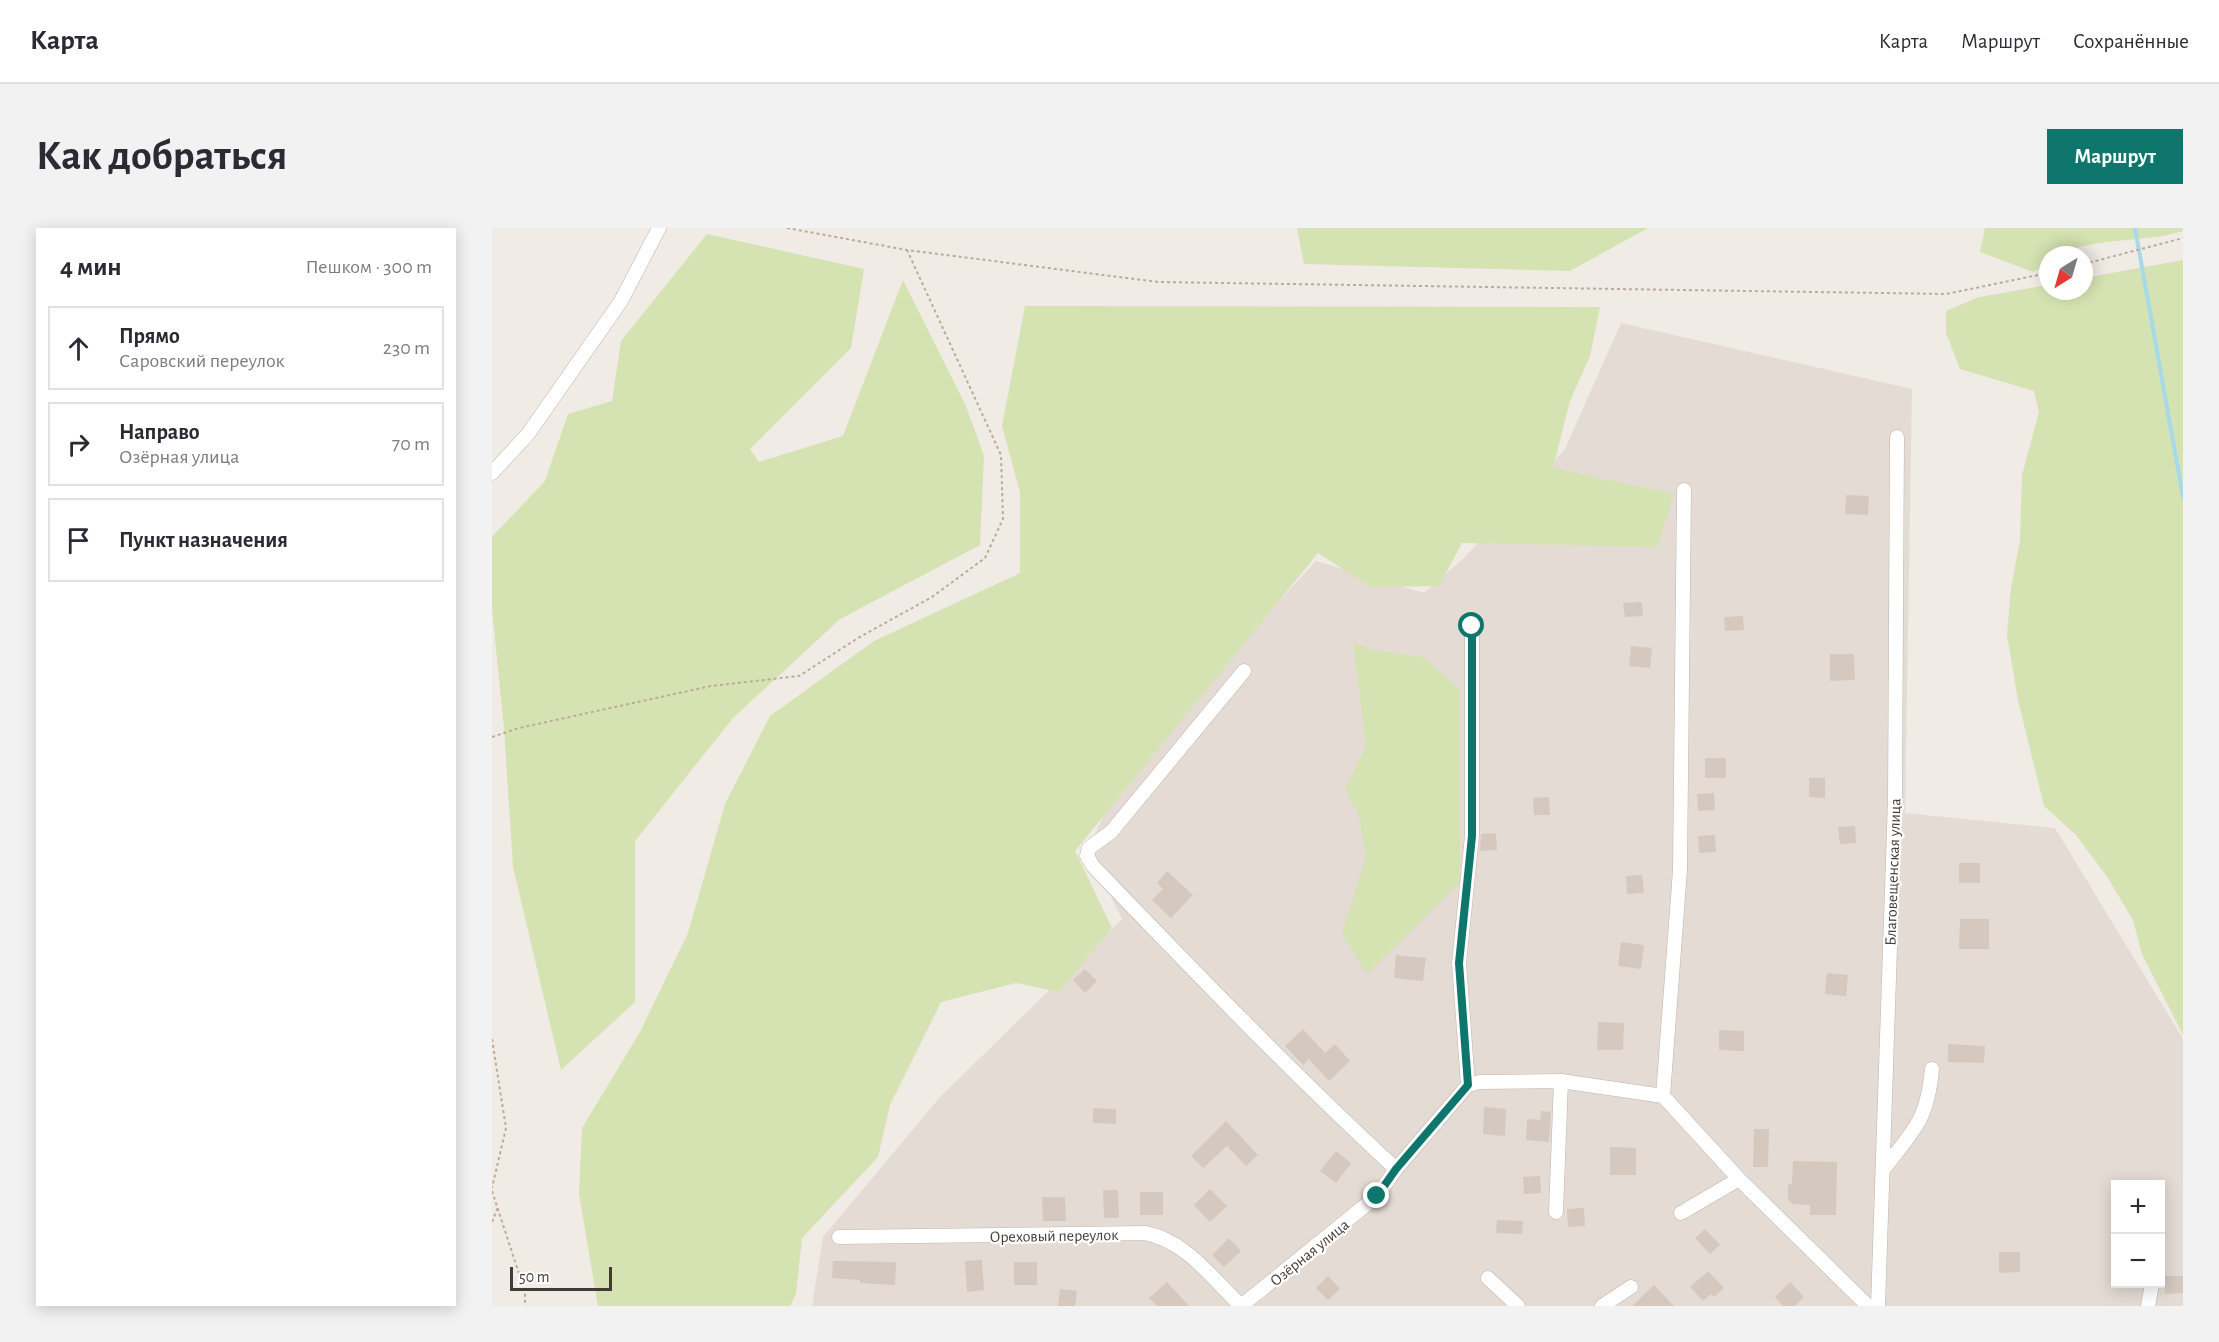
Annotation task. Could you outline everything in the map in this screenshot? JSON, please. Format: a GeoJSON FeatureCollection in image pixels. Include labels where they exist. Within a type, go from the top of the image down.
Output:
{"type":"FeatureCollection","features":[{"type":"Feature","properties":{"kind":"street"},"geometry":{"type":"LineString","coordinates":[[492,473],[528,434],[621,301],[658,228]]}},
{"type":"Feature","properties":{"kind":"street","name":"Благовещенская улица"},"geometry":{"type":"LineString","coordinates":[[1878,1306],[1895,799],[1897,437]]}},
{"type":"Feature","properties":{"kind":"street"},"geometry":{"type":"LineString","coordinates":[[1663,1096],[1680,870],[1684,490]]}},
{"type":"Feature","properties":{"kind":"street"},"geometry":{"type":"LineString","coordinates":[[1472,626],[1472,836],[1459,963],[1468,1085],[1480,1082],[1561,1081],[1663,1096],[1739,1179],[1868,1306]]}},
{"type":"Feature","properties":{"kind":"street"},"geometry":{"type":"LineString","coordinates":[[1244,671],[1110,832],[1089,848],[1087,856],[1093,866],[1158,933],[1347,1123],[1396,1169]]}},
{"type":"Feature","properties":{"kind":"street"},"geometry":{"type":"LineString","coordinates":[[1883,1170],[1916,1130],[1929,1100],[1932,1069]]}},
{"type":"Feature","properties":{"kind":"street"},"geometry":{"type":"LineString","coordinates":[[1556,1212],[1561,1081]]}},
{"type":"Feature","properties":{"kind":"street","name":"Озёрная улица"},"geometry":{"type":"LineString","coordinates":[[1241,1306],[1377,1196],[1396,1169],[1468,1085]]}},
{"type":"Feature","properties":{"kind":"street"},"geometry":{"type":"LineString","coordinates":[[1681,1213],[1739,1179]]}},
{"type":"Feature","properties":{"kind":"street","name":"Ореховый переулок"},"geometry":{"type":"LineString","coordinates":[[839,1237],[1145,1233],[1163,1236],[1179,1246],[1241,1306]]}},
{"type":"Feature","properties":{"kind":"street"},"geometry":{"type":"LineString","coordinates":[[1488,1278],[1518,1306]]}},
{"type":"Feature","properties":{"kind":"street"},"geometry":{"type":"LineString","coordinates":[[1602,1306],[1631,1287]]}},
{"type":"Feature","properties":{"kind":"street"},"geometry":{"type":"LineString","coordinates":[[2148,1306],[2151,1288]]}},
{"type":"Feature","properties":{"kind":"path"},"geometry":{"type":"LineString","coordinates":[[787,228],[907,250],[1158,282],[1946,294],[2039,275]]}},
{"type":"Feature","properties":{"kind":"path"},"geometry":{"type":"LineString","coordinates":[[2093,262],[2183,238]]}},
{"type":"Feature","properties":{"kind":"path"},"geometry":{"type":"LineString","coordinates":[[492,737],[519,728],[711,686],[799,676],[858,638],[932,597],[985,558],[1003,519],[1001,455],[907,250]]}},
{"type":"Feature","properties":{"kind":"path"},"geometry":{"type":"LineString","coordinates":[[492,1039],[506,1128],[492,1190],[525,1292],[525,1306]]}},
{"type":"Feature","properties":{"kind":"path"},"geometry":{"type":"LineString","coordinates":[[492,1222],[498,1207]]}},
{"type":"Feature","properties":{"kind":"shaded area"},"geometry":{"type":"Polygon","coordinates":[[[1621,323],[1912,389],[1905,813],[2055,828],[2183,1039],[2183,1306],[812,1306],[823,1237],[940,1097],[1122,919],[1088,850],[1124,768],[1316,561],[1424,593],[1465,557],[1565,449],[1621,323]]]}},
{"type":"Feature","properties":{"kind":"green space"},"geometry":{"type":"Polygon","coordinates":[[[1297,228],[1648,228],[1570,271],[1304,264],[1297,228]]]}},
{"type":"Feature","properties":{"kind":"green space"},"geometry":{"type":"Polygon","coordinates":[[[1985,228],[2183,228],[2183,231],[2171,234],[2086,246],[2039,246],[2039,269],[2033,272],[1980,252],[1985,228]]]}},
{"type":"Feature","properties":{"kind":"green space"},"geometry":{"type":"Polygon","coordinates":[[[707,234],[864,269],[851,348],[750,449],[759,462],[843,436],[903,280],[966,406],[984,456],[980,545],[840,619],[733,718],[635,841],[635,1002],[561,1070],[513,867],[504,728],[492,609],[492,537],[545,481],[568,414],[612,401],[621,341],[707,234]]]}},
{"type":"Feature","properties":{"kind":"green space"},"geometry":{"type":"Polygon","coordinates":[[[2183,260],[2183,1035],[2142,954],[2133,920],[2108,878],[2076,835],[2044,806],[2018,700],[2007,635],[2011,588],[2020,541],[2022,475],[2039,412],[2034,391],[1960,369],[1946,333],[1946,311],[1979,297],[2039,287],[2039,300],[2093,300],[2093,276],[2183,260]]]}},
{"type":"Feature","properties":{"kind":"green space"},"geometry":{"type":"Polygon","coordinates":[[[1025,306],[1600,307],[1590,356],[1570,401],[1553,468],[1674,494],[1657,547],[1462,543],[1439,586],[1371,587],[1318,553],[1075,851],[1112,928],[1059,992],[1016,983],[941,1002],[890,1105],[878,1157],[802,1238],[796,1294],[790,1306],[598,1306],[579,1194],[582,1128],[640,1032],[688,933],[725,804],[770,716],[874,641],[1020,573],[1020,492],[1002,426],[1025,306]]]}},
{"type":"Feature","properties":{"kind":"green space"},"geometry":{"type":"Polygon","coordinates":[[[1353,643],[1379,651],[1423,657],[1460,690],[1460,883],[1367,974],[1342,934],[1366,856],[1359,816],[1345,789],[1366,746],[1353,643]]]}},
{"type":"Feature","properties":{"kind":"building"},"geometry":{"type":"Polygon","coordinates":[[[1846,495],[1869,496],[1868,515],[1845,514],[1846,495]]]}},
{"type":"Feature","properties":{"kind":"building"},"geometry":{"type":"Polygon","coordinates":[[[1642,602],[1643,616],[1625,617],[1623,603],[1642,602]]]}},
{"type":"Feature","properties":{"kind":"building"},"geometry":{"type":"Polygon","coordinates":[[[1743,616],[1744,630],[1725,631],[1724,617],[1743,616]]]}},
{"type":"Feature","properties":{"kind":"building"},"geometry":{"type":"Polygon","coordinates":[[[1631,646],[1652,648],[1650,668],[1629,666],[1631,646]]]}},
{"type":"Feature","properties":{"kind":"building"},"geometry":{"type":"Polygon","coordinates":[[[1830,654],[1854,654],[1855,680],[1830,681],[1830,654]]]}},
{"type":"Feature","properties":{"kind":"building"},"geometry":{"type":"Polygon","coordinates":[[[1705,758],[1726,758],[1726,778],[1705,778],[1705,758]]]}},
{"type":"Feature","properties":{"kind":"building"},"geometry":{"type":"Polygon","coordinates":[[[1809,778],[1825,778],[1825,798],[1809,797],[1809,778]]]}},
{"type":"Feature","properties":{"kind":"building"},"geometry":{"type":"Polygon","coordinates":[[[1714,793],[1715,810],[1698,811],[1697,794],[1714,793]]]}},
{"type":"Feature","properties":{"kind":"building"},"geometry":{"type":"Polygon","coordinates":[[[1549,797],[1550,815],[1534,815],[1533,798],[1549,797]]]}},
{"type":"Feature","properties":{"kind":"building"},"geometry":{"type":"Polygon","coordinates":[[[1855,826],[1856,843],[1840,844],[1838,827],[1855,826]]]}},
{"type":"Feature","properties":{"kind":"building"},"geometry":{"type":"Polygon","coordinates":[[[1496,833],[1497,850],[1480,851],[1481,834],[1496,833]]]}},
{"type":"Feature","properties":{"kind":"building"},"geometry":{"type":"Polygon","coordinates":[[[1715,835],[1716,852],[1699,853],[1698,836],[1715,835]]]}},
{"type":"Feature","properties":{"kind":"building"},"geometry":{"type":"Polygon","coordinates":[[[1959,863],[1980,863],[1980,883],[1959,883],[1959,863]]]}},
{"type":"Feature","properties":{"kind":"building"},"geometry":{"type":"Polygon","coordinates":[[[1167,871],[1193,895],[1171,918],[1152,900],[1163,889],[1157,883],[1167,871]]]}},
{"type":"Feature","properties":{"kind":"building"},"geometry":{"type":"Polygon","coordinates":[[[1642,875],[1644,893],[1627,894],[1626,876],[1642,875]]]}},
{"type":"Feature","properties":{"kind":"building"},"geometry":{"type":"Polygon","coordinates":[[[1960,919],[1989,919],[1989,949],[1959,949],[1960,919]]]}},
{"type":"Feature","properties":{"kind":"building"},"geometry":{"type":"Polygon","coordinates":[[[1621,942],[1644,945],[1641,969],[1618,966],[1621,942]]]}},
{"type":"Feature","properties":{"kind":"building"},"geometry":{"type":"Polygon","coordinates":[[[1396,955],[1426,958],[1423,981],[1394,978],[1396,955]]]}},
{"type":"Feature","properties":{"kind":"building"},"geometry":{"type":"Polygon","coordinates":[[[1085,969],[1097,981],[1085,993],[1073,980],[1085,969]]]}},
{"type":"Feature","properties":{"kind":"building"},"geometry":{"type":"Polygon","coordinates":[[[1827,973],[1848,975],[1846,996],[1825,994],[1827,973]]]}},
{"type":"Feature","properties":{"kind":"building"},"geometry":{"type":"Polygon","coordinates":[[[1598,1022],[1624,1023],[1623,1050],[1597,1050],[1598,1022]]]}},
{"type":"Feature","properties":{"kind":"building"},"geometry":{"type":"Polygon","coordinates":[[[1303,1029],[1325,1053],[1335,1044],[1350,1061],[1329,1081],[1309,1059],[1303,1065],[1285,1046],[1303,1029]]]}},
{"type":"Feature","properties":{"kind":"building"},"geometry":{"type":"Polygon","coordinates":[[[1719,1030],[1744,1031],[1744,1051],[1719,1050],[1719,1030]]]}},
{"type":"Feature","properties":{"kind":"building"},"geometry":{"type":"Polygon","coordinates":[[[1948,1044],[1985,1046],[1984,1063],[1948,1062],[1948,1044]]]}},
{"type":"Feature","properties":{"kind":"building"},"geometry":{"type":"Polygon","coordinates":[[[1484,1107],[1506,1109],[1505,1136],[1483,1134],[1484,1107]]]}},
{"type":"Feature","properties":{"kind":"building"},"geometry":{"type":"Polygon","coordinates":[[[1093,1108],[1116,1109],[1116,1124],[1093,1123],[1093,1108]]]}},
{"type":"Feature","properties":{"kind":"building"},"geometry":{"type":"Polygon","coordinates":[[[1541,1111],[1551,1112],[1549,1142],[1526,1140],[1527,1119],[1540,1120],[1541,1111]]]}},
{"type":"Feature","properties":{"kind":"building"},"geometry":{"type":"Polygon","coordinates":[[[1226,1121],[1258,1155],[1246,1166],[1227,1146],[1203,1168],[1191,1156],[1226,1121]]]}},
{"type":"Feature","properties":{"kind":"building"},"geometry":{"type":"Polygon","coordinates":[[[1754,1129],[1769,1129],[1768,1167],[1753,1167],[1754,1129]]]}},
{"type":"Feature","properties":{"kind":"building"},"geometry":{"type":"Polygon","coordinates":[[[1610,1147],[1636,1148],[1636,1175],[1610,1175],[1610,1147]]]}},
{"type":"Feature","properties":{"kind":"building"},"geometry":{"type":"Polygon","coordinates":[[[1336,1151],[1351,1163],[1336,1183],[1320,1171],[1336,1151]]]}},
{"type":"Feature","properties":{"kind":"building"},"geometry":{"type":"Polygon","coordinates":[[[1793,1161],[1837,1162],[1836,1215],[1810,1215],[1810,1205],[1791,1204],[1791,1201],[1788,1201],[1788,1183],[1792,1185],[1793,1161]]]}},
{"type":"Feature","properties":{"kind":"building"},"geometry":{"type":"Polygon","coordinates":[[[1540,1176],[1541,1193],[1524,1194],[1523,1177],[1540,1176]]]}},
{"type":"Feature","properties":{"kind":"building"},"geometry":{"type":"Polygon","coordinates":[[[1210,1189],[1227,1206],[1210,1222],[1194,1205],[1210,1189]]]}},
{"type":"Feature","properties":{"kind":"building"},"geometry":{"type":"Polygon","coordinates":[[[1103,1190],[1118,1190],[1119,1218],[1104,1218],[1103,1190]]]}},
{"type":"Feature","properties":{"kind":"building"},"geometry":{"type":"Polygon","coordinates":[[[1140,1192],[1163,1192],[1163,1215],[1140,1215],[1140,1192]]]}},
{"type":"Feature","properties":{"kind":"building"},"geometry":{"type":"Polygon","coordinates":[[[1042,1197],[1065,1197],[1066,1221],[1043,1221],[1042,1197]]]}},
{"type":"Feature","properties":{"kind":"building"},"geometry":{"type":"Polygon","coordinates":[[[1584,1208],[1585,1226],[1568,1227],[1567,1209],[1584,1208]]]}},
{"type":"Feature","properties":{"kind":"building"},"geometry":{"type":"Polygon","coordinates":[[[1497,1220],[1523,1221],[1522,1234],[1496,1233],[1497,1220]]]}},
{"type":"Feature","properties":{"kind":"building"},"geometry":{"type":"Polygon","coordinates":[[[1705,1229],[1720,1245],[1710,1254],[1695,1238],[1705,1229]]]}},
{"type":"Feature","properties":{"kind":"building"},"geometry":{"type":"Polygon","coordinates":[[[1229,1238],[1241,1251],[1224,1267],[1212,1255],[1229,1238]]]}},
{"type":"Feature","properties":{"kind":"building"},"geometry":{"type":"Polygon","coordinates":[[[1999,1252],[2020,1252],[2020,1272],[1999,1273],[1999,1252]]]}},
{"type":"Feature","properties":{"kind":"building"},"geometry":{"type":"Polygon","coordinates":[[[982,1260],[984,1290],[967,1292],[965,1261],[982,1260]]]}},
{"type":"Feature","properties":{"kind":"building"},"geometry":{"type":"Polygon","coordinates":[[[833,1261],[896,1262],[895,1285],[860,1283],[860,1280],[832,1278],[833,1261]]]}},
{"type":"Feature","properties":{"kind":"building"},"geometry":{"type":"Polygon","coordinates":[[[1014,1262],[1037,1262],[1037,1285],[1014,1285],[1014,1262]]]}},
{"type":"Feature","properties":{"kind":"building"},"geometry":{"type":"Polygon","coordinates":[[[1708,1271],[1724,1288],[1714,1297],[1711,1294],[1703,1301],[1690,1287],[1708,1271]]]}},
{"type":"Feature","properties":{"kind":"building"},"geometry":{"type":"Polygon","coordinates":[[[1328,1276],[1340,1289],[1328,1300],[1316,1288],[1328,1276]]]}},
{"type":"Feature","properties":{"kind":"building"},"geometry":{"type":"Polygon","coordinates":[[[2165,1276],[2183,1276],[2183,1293],[2165,1294],[2165,1276]]]}},
{"type":"Feature","properties":{"kind":"building"},"geometry":{"type":"Polygon","coordinates":[[[1167,1282],[1189,1306],[1157,1306],[1149,1298],[1167,1282]]]}},
{"type":"Feature","properties":{"kind":"building"},"geometry":{"type":"Polygon","coordinates":[[[1790,1282],[1804,1297],[1795,1306],[1783,1306],[1775,1297],[1790,1282]]]}},
{"type":"Feature","properties":{"kind":"building"},"geometry":{"type":"Polygon","coordinates":[[[1654,1285],[1674,1306],[1632,1306],[1654,1285]]]}},
{"type":"Feature","properties":{"kind":"building"},"geometry":{"type":"Polygon","coordinates":[[[1060,1289],[1077,1291],[1075,1306],[1058,1306],[1060,1289]]]}},
{"type":"Feature","properties":{"kind":"waterway"},"geometry":{"type":"LineString","coordinates":[[2135,228],[2183,497]]}},
{"type":"Feature","properties":{"kind":"route"},"geometry":{"type":"LineString","coordinates":[[1377,1196],[1396,1169],[1468,1085],[1459,963],[1472,836],[1472,626]]}}]}
